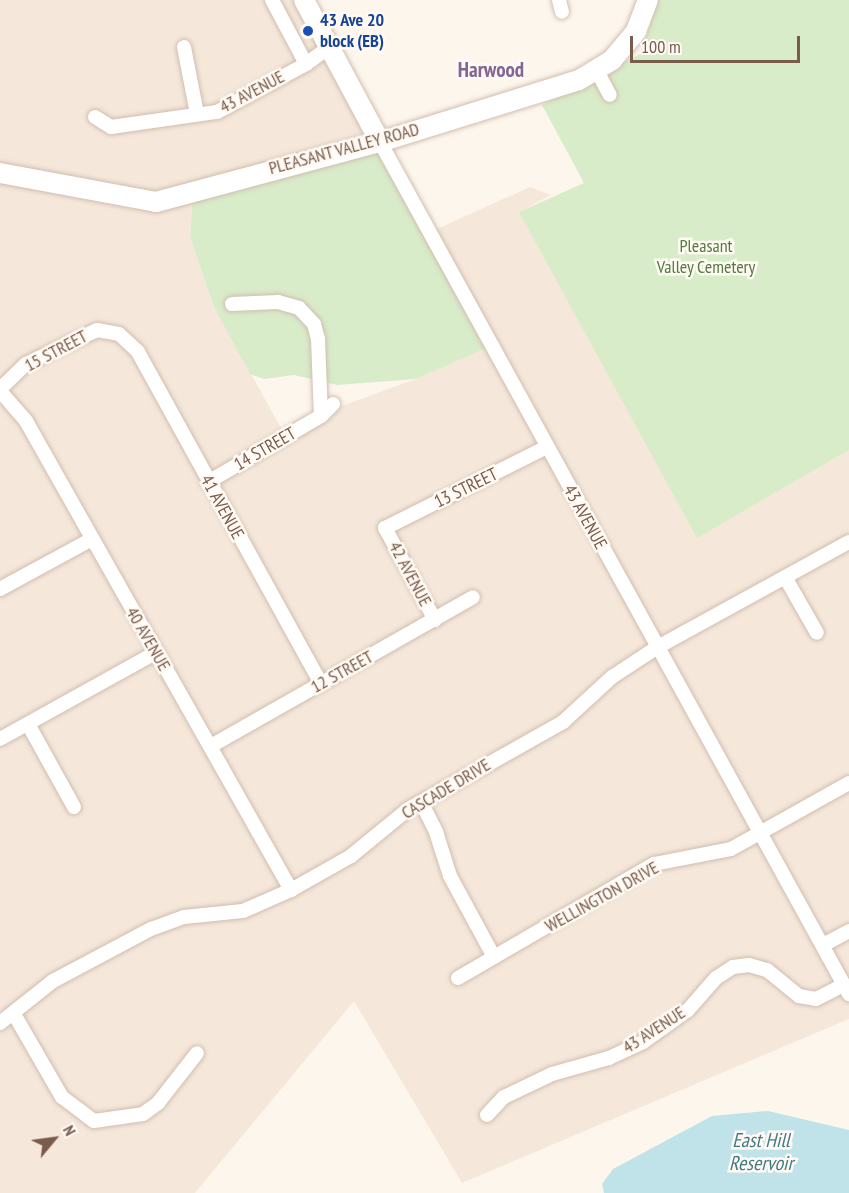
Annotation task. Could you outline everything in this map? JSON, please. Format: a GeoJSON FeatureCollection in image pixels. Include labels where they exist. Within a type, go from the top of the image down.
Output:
{"type":"FeatureCollection","features":[{"type":"Feature","properties":{"kind":"street","name":"43 AVENUE"},"geometry":{"type":"LineString","coordinates":[[272,0],[306,64]]}},
{"type":"Feature","properties":{"kind":"street","name":"43 AVENUE"},"geometry":{"type":"LineString","coordinates":[[304,0],[656,648],[761,833],[846,990],[816,999],[807,998],[799,996],[767,970],[749,965],[733,967],[716,978],[688,1010],[643,1042],[609,1058],[552,1074],[504,1096],[487,1115]]}},
{"type":"Feature","properties":{"kind":"street","name":"PLEASANT VALLEY ROAD"},"geometry":{"type":"LineString","coordinates":[[0,172],[156,202],[380,142],[597,71],[612,60],[636,31],[648,0]]}},
{"type":"Feature","properties":{"kind":"street","name":"43 AVENUE"},"geometry":{"type":"LineString","coordinates":[[184,46],[197,114]]}},
{"type":"Feature","properties":{"kind":"street","name":"43 AVENUE"},"geometry":{"type":"LineString","coordinates":[[95,117],[111,127],[217,112],[306,64],[328,47]]}},
{"type":"Feature","properties":{"kind":"street"},"geometry":{"type":"LineString","coordinates":[[597,71],[610,95]]}},
{"type":"Feature","properties":{"kind":"street"},"geometry":{"type":"LineString","coordinates":[[232,304],[278,302],[299,308],[314,324],[318,339],[321,416]]}},
{"type":"Feature","properties":{"kind":"street","name":"15 STREET"},"geometry":{"type":"LineString","coordinates":[[0,390],[26,364],[97,330],[119,334]]}},
{"type":"Feature","properties":{"kind":"street","name":"41 AVENUE"},"geometry":{"type":"LineString","coordinates":[[119,334],[138,352],[321,684]]}},
{"type":"Feature","properties":{"kind":"street","name":"40 AVENUE"},"geometry":{"type":"LineString","coordinates":[[0,390],[26,421],[155,653],[211,746],[291,890]]}},
{"type":"Feature","properties":{"kind":"street","name":"14 STREET"},"geometry":{"type":"LineString","coordinates":[[208,482],[321,416],[333,404]]}},
{"type":"Feature","properties":{"kind":"street","name":"13 STREET"},"geometry":{"type":"LineString","coordinates":[[385,528],[547,447]]}},
{"type":"Feature","properties":{"kind":"street","name":"42 AVENUE"},"geometry":{"type":"LineString","coordinates":[[385,528],[435,621]]}},
{"type":"Feature","properties":{"kind":"street"},"geometry":{"type":"LineString","coordinates":[[0,589],[92,539]]}},
{"type":"Feature","properties":{"kind":"street","name":"CASCADE DRIVE"},"geometry":{"type":"LineString","coordinates":[[0,1023],[53,981],[151,929],[184,917],[243,911],[291,890],[351,856],[421,802],[562,722],[612,678],[656,648],[849,542]]}},
{"type":"Feature","properties":{"kind":"street"},"geometry":{"type":"LineString","coordinates":[[785,577],[817,633]]}},
{"type":"Feature","properties":{"kind":"street","name":"12 STREET"},"geometry":{"type":"LineString","coordinates":[[211,746],[435,621],[473,597]]}},
{"type":"Feature","properties":{"kind":"street"},"geometry":{"type":"LineString","coordinates":[[0,739],[155,653]]}},
{"type":"Feature","properties":{"kind":"street"},"geometry":{"type":"LineString","coordinates":[[28,724],[74,807]]}},
{"type":"Feature","properties":{"kind":"street","name":"WELLINGTON DRIVE"},"geometry":{"type":"LineString","coordinates":[[458,978],[654,864],[731,849],[849,783]]}},
{"type":"Feature","properties":{"kind":"street"},"geometry":{"type":"LineString","coordinates":[[421,802],[436,832],[450,876],[494,957]]}},
{"type":"Feature","properties":{"kind":"street"},"geometry":{"type":"LineString","coordinates":[[823,945],[849,931]]}},
{"type":"Feature","properties":{"kind":"street"},"geometry":{"type":"LineString","coordinates":[[14,1014],[62,1098],[94,1121],[143,1114],[158,1103],[197,1053]]}},
{"type":"Feature","properties":{"kind":"shaded area"},"geometry":{"type":"Polygon","coordinates":[[[0,0],[294,0],[371,140],[193,195],[190,237],[214,307],[281,428],[416,379],[493,345],[428,233],[530,187],[551,195],[520,212],[697,537],[849,450],[849,1019],[462,1183],[354,1001],[195,1193],[0,1193],[0,0]]]}},
{"type":"Feature","properties":{"kind":"green space","name":"Pleasant Valley Cemetery"},"geometry":{"type":"Polygon","coordinates":[[[657,0],[849,0],[849,450],[697,538],[519,212],[584,183],[542,105],[642,53],[657,0]]]}},
{"type":"Feature","properties":{"kind":"green space"},"geometry":{"type":"Polygon","coordinates":[[[371,140],[493,345],[416,379],[337,385],[294,375],[264,379],[250,374],[214,307],[190,237],[193,195],[371,140]]]}},
{"type":"Feature","properties":{"kind":"water","name":"East Hill Reservoir"},"geometry":{"type":"Polygon","coordinates":[[[768,1111],[849,1130],[849,1193],[604,1193],[602,1184],[613,1169],[712,1116],[768,1111]]]}},
{"type":"Feature","properties":{"kind":"place","name":"43 Ave 20 block (EB)"},"geometry":{"type":"Point","coordinates":[308,31]}},
{"type":"Feature","properties":{"kind":"district","name":"Harwood"},"geometry":{"type":"Point","coordinates":[491,70]}}]}
